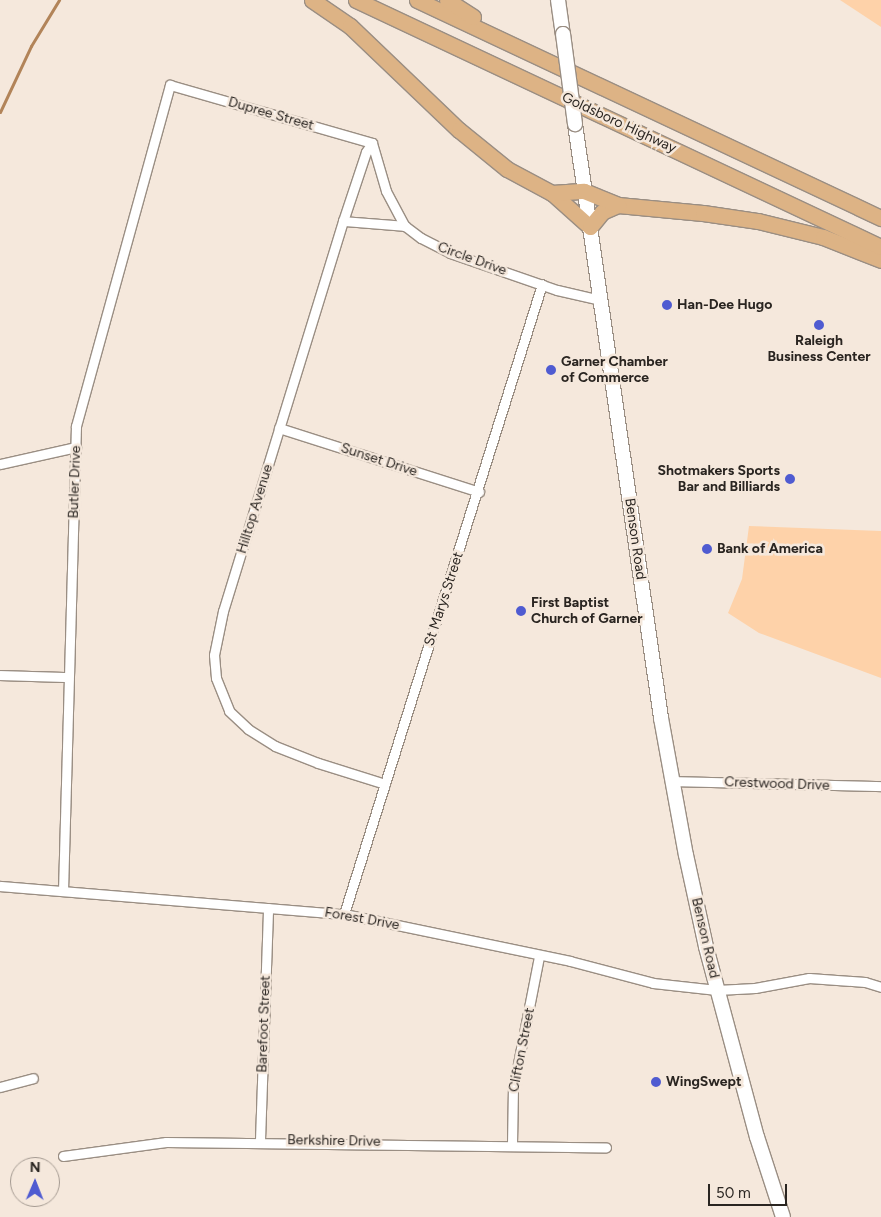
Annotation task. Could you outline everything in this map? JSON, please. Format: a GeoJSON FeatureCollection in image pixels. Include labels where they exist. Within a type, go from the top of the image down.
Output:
{"type":"FeatureCollection","features":[{"type":"Feature","properties":{"kind":"main road"},"geometry":{"type":"LineString","coordinates":[[312,0],[350,26],[458,130],[507,169],[552,193],[590,227],[602,212],[618,205]]}},
{"type":"Feature","properties":{"kind":"main road","name":"Goldsboro Highway"},"geometry":{"type":"LineString","coordinates":[[356,0],[881,247]]}},
{"type":"Feature","properties":{"kind":"main road","name":"Goldsboro Highway"},"geometry":{"type":"LineString","coordinates":[[417,0],[881,218]]}},
{"type":"Feature","properties":{"kind":"main road"},"geometry":{"type":"LineString","coordinates":[[447,0],[516,46]]}},
{"type":"Feature","properties":{"kind":"main road","name":"Benson Road"},"geometry":{"type":"LineString","coordinates":[[558,0],[661,718],[686,855],[718,990],[757,1137],[782,1217]]}},
{"type":"Feature","properties":{"kind":"main road"},"geometry":{"type":"LineString","coordinates":[[552,193],[584,191],[618,205],[758,221],[823,236],[881,260]]}},
{"type":"Feature","properties":{"kind":"street","name":"Dupree Street"},"geometry":{"type":"LineString","coordinates":[[170,85],[372,143]]}},
{"type":"Feature","properties":{"kind":"street","name":"Butler Drive"},"geometry":{"type":"LineString","coordinates":[[63,891],[76,447],[80,411],[170,85]]}},
{"type":"Feature","properties":{"kind":"street","name":"Hilltop Avenue"},"geometry":{"type":"LineString","coordinates":[[372,143],[366,152],[343,221],[279,428],[223,611],[214,655],[216,678],[229,710],[248,729],[276,746],[318,763],[386,784]]}},
{"type":"Feature","properties":{"kind":"street"},"geometry":{"type":"LineString","coordinates":[[372,143],[386,191],[405,226]]}},
{"type":"Feature","properties":{"kind":"street"},"geometry":{"type":"LineString","coordinates":[[343,221],[405,226]]}},
{"type":"Feature","properties":{"kind":"street","name":"Circle Drive"},"geometry":{"type":"LineString","coordinates":[[405,226],[450,253],[542,284],[600,300]]}},
{"type":"Feature","properties":{"kind":"street","name":"St Marys Street"},"geometry":{"type":"LineString","coordinates":[[344,914],[479,492],[542,284]]}},
{"type":"Feature","properties":{"kind":"street","name":"Sunset Drive"},"geometry":{"type":"LineString","coordinates":[[279,428],[479,492]]}},
{"type":"Feature","properties":{"kind":"street"},"geometry":{"type":"LineString","coordinates":[[0,464],[76,447]]}},
{"type":"Feature","properties":{"kind":"street"},"geometry":{"type":"LineString","coordinates":[[0,675],[68,677]]}},
{"type":"Feature","properties":{"kind":"street","name":"Crestwood Drive"},"geometry":{"type":"LineString","coordinates":[[674,781],[881,786]]}},
{"type":"Feature","properties":{"kind":"street","name":"Forest Drive"},"geometry":{"type":"LineString","coordinates":[[0,886],[344,914],[570,961],[653,983],[718,990],[755,988],[809,978],[865,982],[881,986]]}},
{"type":"Feature","properties":{"kind":"street","name":"Barefoot Street"},"geometry":{"type":"LineString","coordinates":[[260,1140],[268,908]]}},
{"type":"Feature","properties":{"kind":"street","name":"Clifton Street"},"geometry":{"type":"LineString","coordinates":[[512,1144],[513,1089],[539,956]]}},
{"type":"Feature","properties":{"kind":"street"},"geometry":{"type":"LineString","coordinates":[[0,1087],[34,1078]]}},
{"type":"Feature","properties":{"kind":"street","name":"Berkshire Drive"},"geometry":{"type":"LineString","coordinates":[[63,1156],[142,1142],[260,1140],[606,1147]]}},
{"type":"Feature","properties":{"kind":"shaded area"},"geometry":{"type":"Polygon","coordinates":[[[840,0],[881,0],[881,27],[840,0]]]}},
{"type":"Feature","properties":{"kind":"shaded area"},"geometry":{"type":"Polygon","coordinates":[[[749,526],[881,531],[881,678],[759,633],[728,613],[742,579],[749,526]]]}},
{"type":"Feature","properties":{"kind":"waterway"},"geometry":{"type":"LineString","coordinates":[[0,112],[31,46],[59,0]]}},
{"type":"Feature","properties":{"kind":"place","name":"Han-Dee Hugo"},"geometry":{"type":"Point","coordinates":[667,305]}},
{"type":"Feature","properties":{"kind":"place","name":"Raleigh Business Center"},"geometry":{"type":"Point","coordinates":[819,325]}},
{"type":"Feature","properties":{"kind":"place","name":"Garner Chamber of Commerce"},"geometry":{"type":"Point","coordinates":[551,370]}},
{"type":"Feature","properties":{"kind":"place","name":"Shotmakers Sports Bar and Billiards"},"geometry":{"type":"Point","coordinates":[790,479]}},
{"type":"Feature","properties":{"kind":"place","name":"Bank of America"},"geometry":{"type":"Point","coordinates":[707,549]}},
{"type":"Feature","properties":{"kind":"place","name":"First Baptist Church of Garner"},"geometry":{"type":"Point","coordinates":[521,611]}},
{"type":"Feature","properties":{"kind":"place","name":"WingSwept"},"geometry":{"type":"Point","coordinates":[656,1082]}}]}
